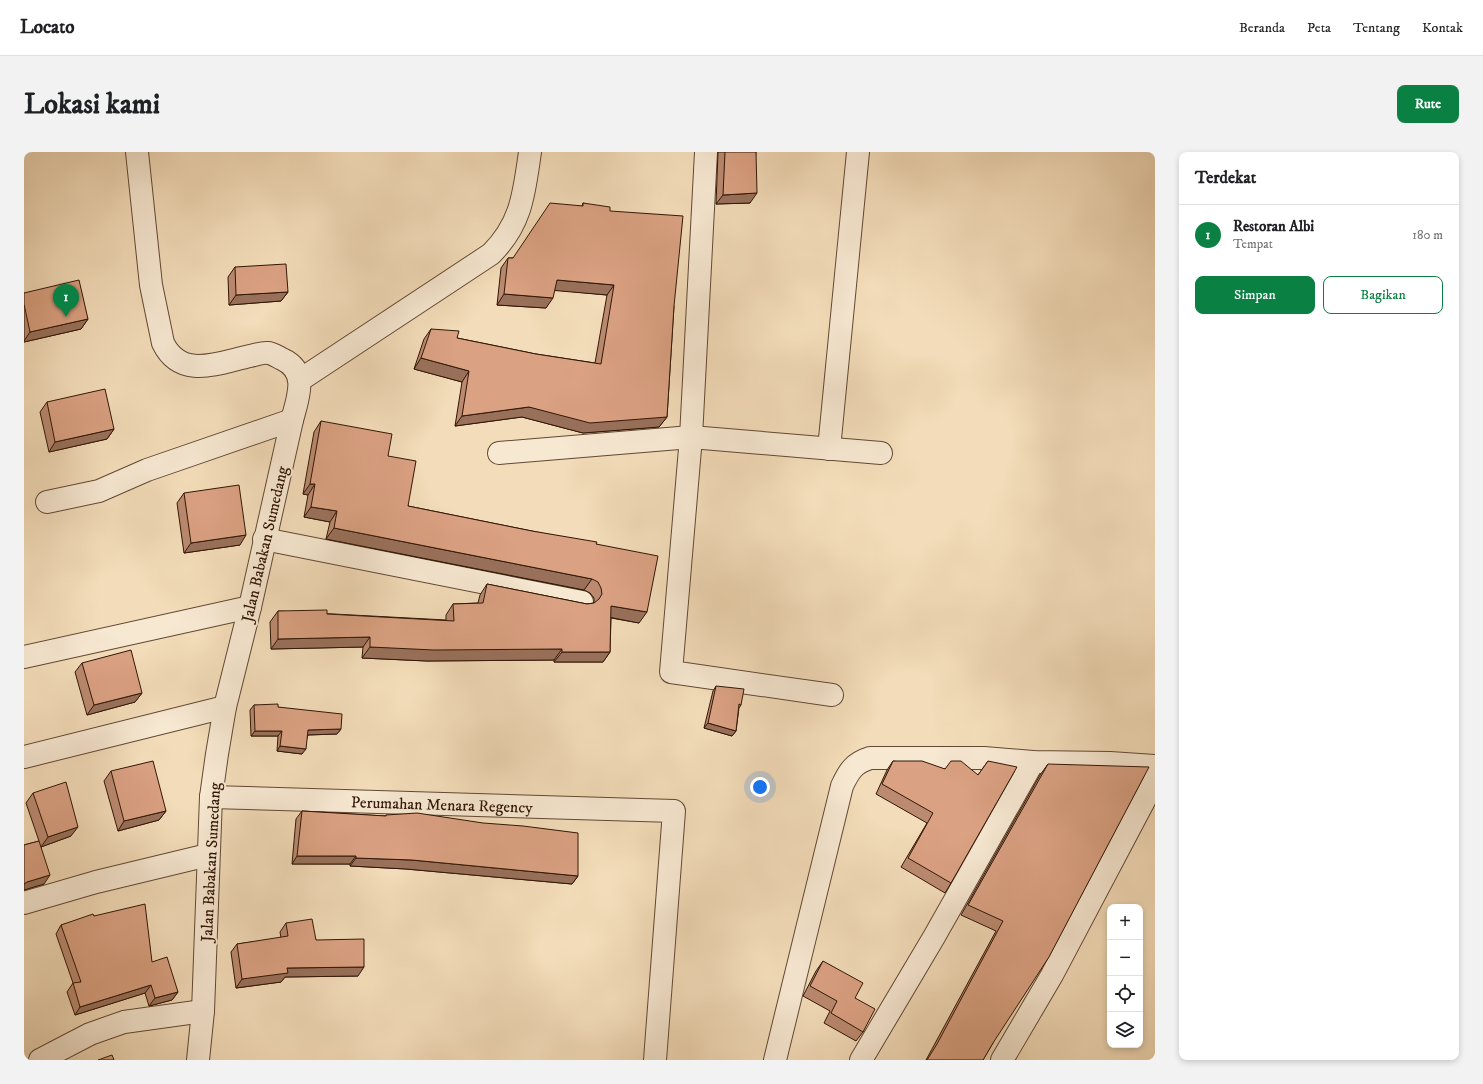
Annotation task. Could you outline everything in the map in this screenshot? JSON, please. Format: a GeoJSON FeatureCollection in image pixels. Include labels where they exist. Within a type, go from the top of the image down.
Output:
{"type":"FeatureCollection","features":[{"type":"Feature","properties":{"kind":"street"},"geometry":{"type":"LineString","coordinates":[[137,152],[151,285],[163,343],[168,352],[179,362],[198,367],[268,352],[289,362],[300,380],[491,254],[502,243],[514,226],[523,200],[530,152]]}},
{"type":"Feature","properties":{"kind":"street"},"geometry":{"type":"LineString","coordinates":[[706,152],[691,437],[671,672],[832,695]]}},
{"type":"Feature","properties":{"kind":"street"},"geometry":{"type":"LineString","coordinates":[[829,449],[858,152]]}},
{"type":"Feature","properties":{"kind":"street","name":"Jalan Babakan Sumedang"},"geometry":{"type":"LineString","coordinates":[[198,1060],[203,1011],[211,798],[224,707],[250,608],[264,539],[292,420],[299,397],[300,380]]}},
{"type":"Feature","properties":{"kind":"street"},"geometry":{"type":"LineString","coordinates":[[47,502],[99,491],[147,470],[292,420]]}},
{"type":"Feature","properties":{"kind":"street"},"geometry":{"type":"LineString","coordinates":[[499,453],[691,437],[881,453]]}},
{"type":"Feature","properties":{"kind":"street"},"geometry":{"type":"LineString","coordinates":[[264,539],[582,602]]}},
{"type":"Feature","properties":{"kind":"street"},"geometry":{"type":"LineString","coordinates":[[24,657],[250,608]]}},
{"type":"Feature","properties":{"kind":"street"},"geometry":{"type":"LineString","coordinates":[[24,757],[224,707]]}},
{"type":"Feature","properties":{"kind":"street"},"geometry":{"type":"LineString","coordinates":[[775,1060],[842,786],[852,768],[859,761],[870,758],[984,758],[1033,762],[1110,763],[1155,766]]}},
{"type":"Feature","properties":{"kind":"street"},"geometry":{"type":"LineString","coordinates":[[861,1060],[934,937],[1033,762]]}},
{"type":"Feature","properties":{"kind":"street"},"geometry":{"type":"LineString","coordinates":[[1002,1060],[1052,975],[1155,780]]}},
{"type":"Feature","properties":{"kind":"street","name":"Perumahan Menara Regency"},"geometry":{"type":"LineString","coordinates":[[211,798],[674,811],[655,1060]]}},
{"type":"Feature","properties":{"kind":"street"},"geometry":{"type":"LineString","coordinates":[[24,903],[96,882],[208,855]]}},
{"type":"Feature","properties":{"kind":"street"},"geometry":{"type":"LineString","coordinates":[[40,1060],[90,1034],[124,1022],[203,1011]]}},
{"type":"Feature","properties":{"kind":"building"},"geometry":{"type":"Polygon","coordinates":[[[725,152],[756,152],[757,193],[723,195],[725,152]]]}},
{"type":"Feature","properties":{"kind":"building"},"geometry":{"type":"Polygon","coordinates":[[[550,203],[583,206],[583,203],[610,207],[610,211],[683,216],[674,306],[667,417],[590,423],[529,407],[462,416],[469,371],[421,358],[431,329],[459,331],[457,338],[536,354],[601,364],[614,285],[557,280],[553,298],[504,294],[508,258],[513,258],[550,203]]]}},
{"type":"Feature","properties":{"kind":"building"},"geometry":{"type":"Polygon","coordinates":[[[286,264],[288,292],[236,295],[235,267],[286,264]]]}},
{"type":"Feature","properties":{"kind":"building"},"geometry":{"type":"Polygon","coordinates":[[[79,280],[88,319],[30,332],[24,304],[24,293],[79,280]]]}},
{"type":"Feature","properties":{"kind":"building"},"geometry":{"type":"Polygon","coordinates":[[[105,389],[114,429],[55,442],[47,402],[105,389]]]}},
{"type":"Feature","properties":{"kind":"building"},"geometry":{"type":"Polygon","coordinates":[[[321,421],[392,434],[388,456],[416,461],[408,506],[532,531],[597,542],[596,544],[658,556],[647,612],[611,606],[610,652],[562,652],[562,649],[434,650],[370,647],[370,637],[278,639],[278,611],[327,610],[327,614],[454,621],[453,604],[483,603],[487,584],[587,604],[594,603],[602,594],[598,582],[592,579],[334,528],[337,511],[311,507],[315,484],[310,484],[321,421]]]}},
{"type":"Feature","properties":{"kind":"building"},"geometry":{"type":"Polygon","coordinates":[[[239,485],[246,535],[191,543],[184,493],[239,485]]]}},
{"type":"Feature","properties":{"kind":"building"},"geometry":{"type":"Polygon","coordinates":[[[131,650],[142,693],[94,705],[82,663],[131,650]]]}},
{"type":"Feature","properties":{"kind":"building"},"geometry":{"type":"Polygon","coordinates":[[[716,686],[744,689],[741,705],[739,704],[736,731],[708,723],[716,686]]]}},
{"type":"Feature","properties":{"kind":"building"},"geometry":{"type":"Polygon","coordinates":[[[278,704],[278,707],[342,714],[341,729],[308,730],[306,749],[280,746],[282,731],[255,731],[254,705],[278,704]]]}},
{"type":"Feature","properties":{"kind":"building"},"geometry":{"type":"Polygon","coordinates":[[[153,761],[166,811],[124,821],[111,771],[153,761]]]}},
{"type":"Feature","properties":{"kind":"building"},"geometry":{"type":"Polygon","coordinates":[[[893,761],[922,761],[945,769],[951,761],[961,761],[978,775],[988,761],[1017,767],[951,883],[908,858],[933,813],[882,784],[893,761]]]}},
{"type":"Feature","properties":{"kind":"building"},"geometry":{"type":"Polygon","coordinates":[[[1048,764],[1149,767],[1049,957],[983,1060],[927,1060],[1003,921],[968,905],[1048,764]]]}},
{"type":"Feature","properties":{"kind":"building"},"geometry":{"type":"Polygon","coordinates":[[[66,782],[78,827],[48,837],[33,793],[66,782]]]}},
{"type":"Feature","properties":{"kind":"building"},"geometry":{"type":"Polygon","coordinates":[[[302,811],[386,816],[417,813],[483,823],[523,826],[578,833],[578,876],[412,860],[356,858],[356,856],[297,856],[302,811]]]}},
{"type":"Feature","properties":{"kind":"building"},"geometry":{"type":"Polygon","coordinates":[[[39,841],[50,875],[24,884],[24,845],[39,841]]]}},
{"type":"Feature","properties":{"kind":"building"},"geometry":{"type":"Polygon","coordinates":[[[145,904],[152,962],[167,957],[178,992],[155,998],[151,985],[80,1007],[73,983],[81,982],[61,925],[93,914],[94,916],[145,904]]]}},
{"type":"Feature","properties":{"kind":"building"},"geometry":{"type":"Polygon","coordinates":[[[312,919],[316,940],[364,939],[364,967],[287,968],[288,973],[242,979],[237,944],[288,936],[286,923],[312,919]]]}},
{"type":"Feature","properties":{"kind":"building"},"geometry":{"type":"Polygon","coordinates":[[[823,961],[863,983],[855,998],[875,1009],[863,1032],[831,1013],[837,1001],[810,986],[823,961]]]}},
{"type":"Feature","properties":{"kind":"building"},"geometry":{"type":"Polygon","coordinates":[[[112,1055],[114,1060],[98,1060],[112,1055]]]}},
{"type":"Feature","properties":{"kind":"place","name":"Restoran Albi"},"geometry":{"type":"Point","coordinates":[66,317]}}]}
